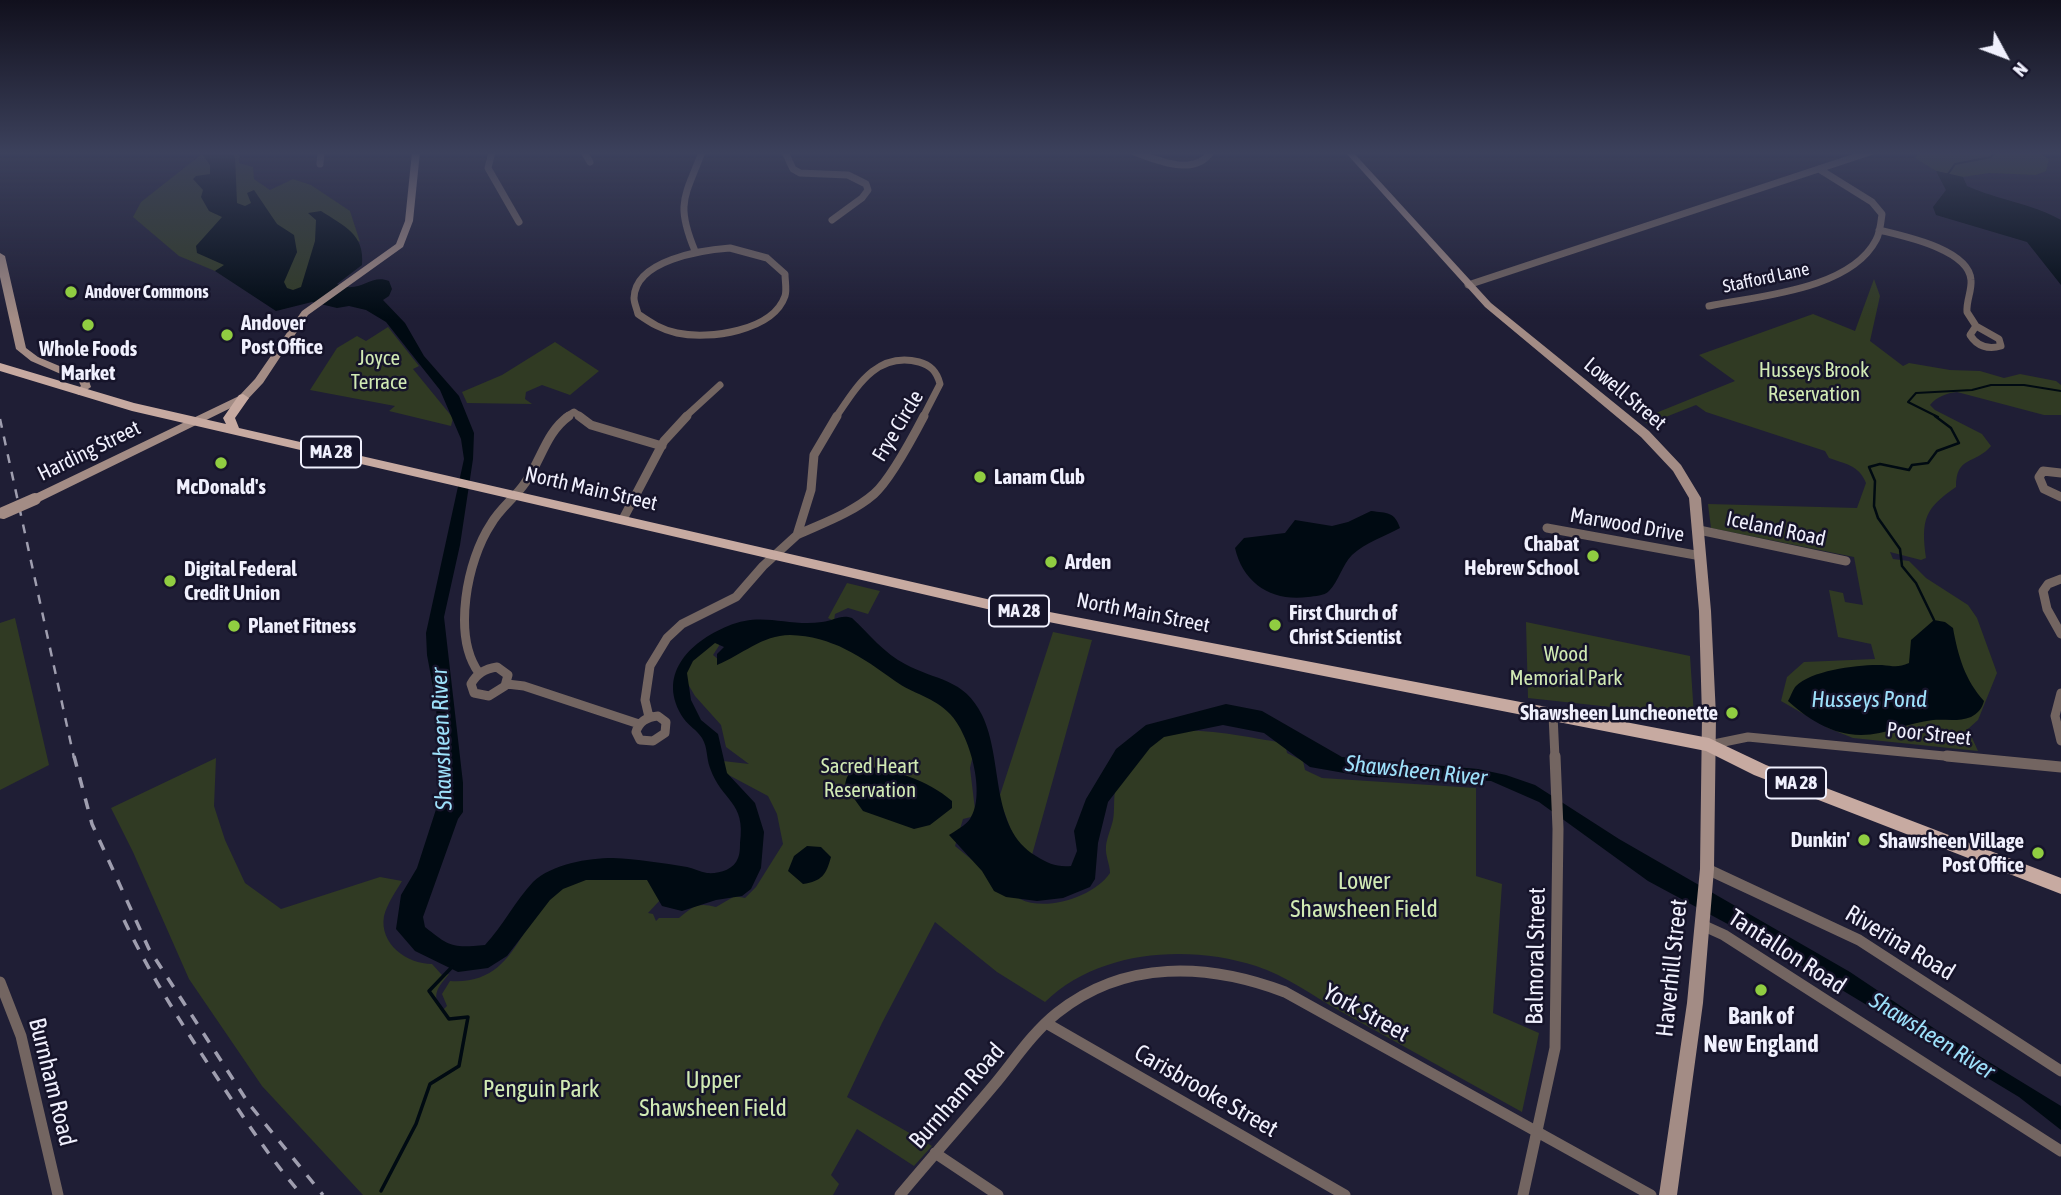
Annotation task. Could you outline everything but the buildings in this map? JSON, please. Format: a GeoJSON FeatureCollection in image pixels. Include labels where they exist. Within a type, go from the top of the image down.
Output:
{"type":"FeatureCollection","features":[{"type":"Feature","properties":{"kind":"main road"},"geometry":{"type":"LineString","coordinates":[[234,430],[229,418],[259,381],[305,313],[389,254],[404,237],[410,208]]}},
{"type":"Feature","properties":{"kind":"main road","name":"Lowell Street"},"geometry":{"type":"LineString","coordinates":[[1399,208],[1488,306],[1665,453],[1677,467],[1695,498],[1701,556],[1709,745]]}},
{"type":"Feature","properties":{"kind":"main road"},"geometry":{"type":"LineString","coordinates":[[0,256],[20,349],[27,355],[72,372],[84,380],[86,387],[79,392]]}},
{"type":"Feature","properties":{"kind":"main road","name":"North Main Street"},"geometry":{"type":"LineString","coordinates":[[0,367],[79,392],[194,421],[1013,610],[1709,745],[1760,770],[2061,886]]}},
{"type":"Feature","properties":{"kind":"main road","name":"Harding Street"},"geometry":{"type":"LineString","coordinates":[[1,513],[243,398]]}},
{"type":"Feature","properties":{"kind":"main road","name":"Haverhill Street"},"geometry":{"type":"LineString","coordinates":[[1668,1195],[1695,1003],[1703,920],[1709,745]]}},
{"type":"Feature","properties":{"kind":"street"},"geometry":{"type":"LineString","coordinates":[[511,208],[519,222]]}},
{"type":"Feature","properties":{"kind":"street"},"geometry":{"type":"LineString","coordinates":[[681,208],[682,223],[695,251]]}},
{"type":"Feature","properties":{"kind":"street"},"geometry":{"type":"LineString","coordinates":[[832,220],[848,208]]}},
{"type":"Feature","properties":{"kind":"street"},"geometry":{"type":"LineString","coordinates":[[1468,285],[1702,208]]}},
{"type":"Feature","properties":{"kind":"street"},"geometry":{"type":"LineString","coordinates":[[1877,208],[1882,214],[1879,230],[1942,250],[1965,266],[1972,280],[1966,308],[1976,325]]}},
{"type":"Feature","properties":{"kind":"street","name":"Stafford Lane"},"geometry":{"type":"LineString","coordinates":[[1709,306],[1801,289],[1835,278],[1858,262],[1879,230]]}},
{"type":"Feature","properties":{"kind":"street"},"geometry":{"type":"LineString","coordinates":[[740,249],[768,257],[785,274],[787,287],[782,300],[761,320],[728,333],[691,337],[650,326],[635,308],[638,287],[648,274],[664,262],[695,251],[740,249]]}},
{"type":"Feature","properties":{"kind":"street","name":"Frye Circle"},"geometry":{"type":"LineString","coordinates":[[649,717],[645,700],[650,666],[667,638],[682,624],[736,597],[797,535],[858,507],[881,487],[939,390],[939,377],[934,369],[911,360],[897,360],[874,368],[861,378],[816,450],[811,490],[797,535]]}},
{"type":"Feature","properties":{"kind":"street"},"geometry":{"type":"LineString","coordinates":[[623,519],[662,446],[681,420],[720,385]]}},
{"type":"Feature","properties":{"kind":"street"},"geometry":{"type":"LineString","coordinates":[[479,673],[471,660],[465,617],[468,584],[480,541],[497,514],[526,482],[562,418],[575,412],[591,425],[662,446]]}},
{"type":"Feature","properties":{"kind":"street"},"geometry":{"type":"LineString","coordinates":[[2061,473],[2043,471],[2039,477],[2044,489],[2061,497]]}},
{"type":"Feature","properties":{"kind":"street","name":"Marwood Drive"},"geometry":{"type":"LineString","coordinates":[[1547,528],[1701,556]]}},
{"type":"Feature","properties":{"kind":"street","name":"Iceland Road"},"geometry":{"type":"LineString","coordinates":[[1699,530],[1846,561]]}},
{"type":"Feature","properties":{"kind":"street"},"geometry":{"type":"LineString","coordinates":[[2061,579],[2048,584],[2043,591],[2047,609],[2061,634]]}},
{"type":"Feature","properties":{"kind":"street"},"geometry":{"type":"LineString","coordinates":[[493,667],[503,669],[508,675],[507,684],[497,693],[479,696],[471,687],[479,673],[493,667]]}},
{"type":"Feature","properties":{"kind":"street"},"geometry":{"type":"LineString","coordinates":[[507,684],[524,686],[639,724]]}},
{"type":"Feature","properties":{"kind":"street"},"geometry":{"type":"LineString","coordinates":[[2061,693],[2055,716],[2061,741]]}},
{"type":"Feature","properties":{"kind":"street","name":"Balmoral Street"},"geometry":{"type":"LineString","coordinates":[[1523,1195],[1556,1030],[1558,829],[1553,715]]}},
{"type":"Feature","properties":{"kind":"street"},"geometry":{"type":"LineString","coordinates":[[658,716],[666,722],[667,730],[660,738],[650,742],[640,740],[636,732],[639,724],[649,717],[658,716]]}},
{"type":"Feature","properties":{"kind":"street","name":"Poor Street"},"geometry":{"type":"LineString","coordinates":[[1709,745],[1748,737],[2061,767]]}},
{"type":"Feature","properties":{"kind":"street","name":"Riverina Road"},"geometry":{"type":"LineString","coordinates":[[1706,874],[1859,940],[2061,1071]]}},
{"type":"Feature","properties":{"kind":"street","name":"Tantallon Road"},"geometry":{"type":"LineString","coordinates":[[1703,920],[1811,993],[2061,1151]]}},
{"type":"Feature","properties":{"kind":"street","name":"York Street"},"geometry":{"type":"LineString","coordinates":[[1046,1023],[1094,989],[1135,975],[1193,970],[1232,973],[1266,984],[1307,1003],[1651,1195]]}},
{"type":"Feature","properties":{"kind":"street","name":"Burnham Road"},"geometry":{"type":"LineString","coordinates":[[0,982],[21,1036],[58,1195]]}},
{"type":"Feature","properties":{"kind":"street","name":"Burnham Road"},"geometry":{"type":"LineString","coordinates":[[900,1195],[1046,1023]]}},
{"type":"Feature","properties":{"kind":"street","name":"Carisbrooke Street"},"geometry":{"type":"LineString","coordinates":[[1046,1023],[1345,1195]]}},
{"type":"Feature","properties":{"kind":"street"},"geometry":{"type":"LineString","coordinates":[[935,1153],[998,1195]]}},
{"type":"Feature","properties":{"kind":"green space"},"geometry":{"type":"Polygon","coordinates":[[[138,208],[228,208],[236,222],[238,257],[215,271],[179,256],[133,217],[138,208]]]}},
{"type":"Feature","properties":{"kind":"green space"},"geometry":{"type":"Polygon","coordinates":[[[239,208],[345,208],[350,211],[360,242],[351,237],[292,299],[281,278],[297,252],[239,208]]]}},
{"type":"Feature","properties":{"kind":"green space","name":"Husseys Brook Reservation"},"geometry":{"type":"Polygon","coordinates":[[[1874,279],[1880,296],[1870,341],[1903,366],[1909,363],[1950,370],[1980,371],[2004,378],[2020,374],[2056,381],[2061,385],[2061,415],[2044,415],[1957,392],[1932,402],[1930,405],[1935,410],[1982,434],[1991,446],[1963,465],[1959,470],[1956,487],[1931,509],[1924,534],[1926,558],[1921,560],[1890,552],[1893,559],[1909,561],[1926,578],[1968,605],[1977,618],[1997,673],[1978,720],[1968,729],[1978,751],[1853,738],[1828,728],[1781,701],[1787,677],[1804,662],[1875,659],[1871,644],[1838,637],[1829,590],[1843,593],[1845,602],[1863,605],[1854,557],[1711,528],[1708,504],[1857,508],[1866,483],[1860,472],[1829,458],[1825,451],[1706,412],[1696,405],[1648,424],[1641,419],[1735,381],[1699,355],[1813,314],[1855,331],[1874,279]]]}},
{"type":"Feature","properties":{"kind":"green space","name":"Joyce Terrace"},"geometry":{"type":"Polygon","coordinates":[[[388,327],[419,366],[413,369],[453,418],[451,426],[389,411],[395,406],[310,390],[337,348],[357,336],[366,341],[388,327]]]}},
{"type":"Feature","properties":{"kind":"green space"},"geometry":{"type":"Polygon","coordinates":[[[555,342],[599,371],[570,395],[542,385],[526,392],[525,399],[532,404],[467,403],[462,392],[502,375],[555,342]]]}},
{"type":"Feature","properties":{"kind":"green space"},"geometry":{"type":"Polygon","coordinates":[[[847,583],[880,591],[868,614],[848,608],[835,614],[834,621],[828,618],[847,583]]]}},
{"type":"Feature","properties":{"kind":"green space"},"geometry":{"type":"Polygon","coordinates":[[[15,618],[49,765],[0,790],[0,623],[15,618]]]}},
{"type":"Feature","properties":{"kind":"green space","name":"Wood Memorial Park"},"geometry":{"type":"Polygon","coordinates":[[[1526,622],[1690,656],[1694,716],[1528,698],[1526,622]]]}},
{"type":"Feature","properties":{"kind":"green space"},"geometry":{"type":"Polygon","coordinates":[[[773,625],[829,640],[830,643],[846,645],[953,709],[973,755],[970,768],[975,810],[971,817],[963,819],[955,846],[1020,899],[1031,903],[1069,900],[1103,882],[1110,873],[1106,846],[1113,820],[1116,788],[1139,757],[1154,741],[1167,733],[1208,732],[1285,743],[1287,753],[1303,761],[1305,770],[1322,778],[1476,788],[1476,876],[1502,884],[1493,1013],[1539,1033],[1522,1112],[1288,980],[1256,966],[1202,955],[1145,956],[1091,971],[1066,985],[1045,1002],[997,972],[935,922],[847,1097],[932,1146],[914,1166],[857,1129],[831,1175],[839,1184],[833,1195],[363,1195],[262,1086],[189,979],[111,808],[216,758],[214,806],[225,840],[245,883],[281,909],[380,877],[402,881],[384,916],[386,935],[397,951],[405,956],[432,964],[442,975],[449,974],[436,996],[443,1010],[447,1006],[442,994],[450,981],[476,979],[495,969],[510,955],[546,900],[563,885],[586,874],[651,870],[662,898],[648,913],[653,914],[656,921],[659,918],[679,918],[700,905],[716,907],[735,896],[745,898],[756,887],[783,844],[777,814],[768,796],[723,772],[723,761],[749,764],[726,747],[721,725],[695,696],[678,667],[686,655],[724,638],[713,655],[719,660],[773,625]]]}},
{"type":"Feature","properties":{"kind":"green space"},"geometry":{"type":"Polygon","coordinates":[[[1053,632],[1092,640],[1030,862],[1012,833],[999,798],[1053,632]]]}},
{"type":"Feature","properties":{"kind":"water","name":"Shawsheen River"},"geometry":{"type":"Polygon","coordinates":[[[207,208],[266,208],[277,224],[294,235],[297,252],[284,282],[287,288],[293,290],[301,287],[315,241],[316,220],[308,213],[321,211],[338,221],[356,238],[362,254],[362,265],[337,284],[352,287],[382,279],[389,281],[392,289],[389,296],[383,300],[405,323],[424,356],[459,396],[474,433],[473,459],[460,545],[444,617],[463,783],[463,812],[458,819],[423,917],[425,927],[452,945],[485,945],[533,882],[560,866],[613,858],[650,861],[711,873],[733,866],[740,853],[740,818],[715,779],[702,738],[684,719],[676,703],[673,689],[680,662],[701,641],[740,622],[764,619],[810,623],[848,617],[898,660],[958,687],[975,703],[989,733],[1004,811],[1011,828],[1021,844],[1049,863],[1071,866],[1077,851],[1074,831],[1086,799],[1116,749],[1146,725],[1226,704],[1262,711],[1342,757],[1478,769],[1506,775],[1535,785],[1619,839],[1850,972],[1935,1029],[2061,1106],[2061,1130],[2019,1097],[1774,949],[1648,881],[1539,802],[1491,781],[1367,777],[1310,767],[1264,733],[1223,725],[1164,737],[1150,748],[1108,802],[1098,843],[1095,879],[1090,887],[1063,898],[1037,901],[1006,897],[994,891],[982,871],[949,835],[970,819],[977,795],[969,749],[957,723],[937,704],[846,649],[805,636],[770,638],[717,665],[717,654],[724,647],[715,643],[693,661],[687,673],[691,700],[701,720],[718,734],[727,773],[755,803],[764,832],[761,868],[751,889],[742,896],[716,900],[682,911],[662,906],[647,880],[586,880],[563,889],[550,900],[507,956],[488,968],[458,972],[415,951],[396,929],[401,895],[417,868],[440,797],[436,703],[427,655],[426,633],[464,459],[461,439],[440,390],[386,322],[366,310],[349,306],[337,308],[312,302],[276,311],[215,271],[224,265],[197,253],[196,246],[222,217],[207,208]]]}},
{"type":"Feature","properties":{"kind":"water"},"geometry":{"type":"Polygon","coordinates":[[[1933,208],[2034,208],[2061,220],[2061,285],[2027,242],[1936,215],[1933,208]]]}},
{"type":"Feature","properties":{"kind":"water"},"geometry":{"type":"Polygon","coordinates":[[[1371,511],[1393,516],[1400,528],[1369,543],[1352,555],[1325,594],[1295,598],[1272,593],[1252,581],[1239,561],[1235,548],[1244,538],[1285,533],[1295,520],[1332,526],[1371,511]]]}},
{"type":"Feature","properties":{"kind":"water","name":"Husseys Pond"},"geometry":{"type":"Polygon","coordinates":[[[1934,620],[1945,622],[1953,628],[1963,667],[1984,701],[1971,717],[1933,720],[1882,733],[1860,735],[1832,730],[1816,722],[1788,701],[1796,686],[1803,680],[1824,672],[1909,663],[1911,640],[1934,620]]]}},
{"type":"Feature","properties":{"kind":"water"},"geometry":{"type":"Polygon","coordinates":[[[860,766],[884,769],[921,781],[952,801],[952,808],[930,825],[914,829],[863,811],[845,786],[849,774],[860,766]]]}},
{"type":"Feature","properties":{"kind":"water"},"geometry":{"type":"Polygon","coordinates":[[[807,846],[821,847],[831,857],[822,876],[803,884],[788,871],[794,856],[807,846]]]}},
{"type":"Feature","properties":{"kind":"waterway"},"geometry":{"type":"LineString","coordinates":[[1938,417],[1908,402],[1916,393],[1972,390],[1991,385],[2024,385],[2061,391]]}},
{"type":"Feature","properties":{"kind":"waterway"},"geometry":{"type":"LineString","coordinates":[[1934,620],[1916,583],[1902,566],[1900,549],[1878,518],[1874,506],[1875,481],[1869,467],[1880,464],[1909,470],[1912,465],[1928,463],[1937,451],[1959,443],[1951,428],[1935,416]]}},
{"type":"Feature","properties":{"kind":"waterway"},"geometry":{"type":"LineString","coordinates":[[381,1191],[416,1124],[430,1084],[459,1066],[468,1017],[449,1019],[429,991],[452,967]]}},
{"type":"Feature","properties":{"kind":"railway"},"geometry":{"type":"LineString","coordinates":[[0,419],[74,758]]}},
{"type":"Feature","properties":{"kind":"railway"},"geometry":{"type":"LineString","coordinates":[[74,756],[92,824],[149,949],[249,1104],[323,1195]]}},
{"type":"Feature","properties":{"kind":"railway"},"geometry":{"type":"LineString","coordinates":[[124,920],[157,982],[194,1042],[259,1140],[302,1195]]}},
{"type":"Feature","properties":{"kind":"place","name":"Andover Commons"},"geometry":{"type":"Point","coordinates":[71,292]}},
{"type":"Feature","properties":{"kind":"place","name":"Whole Foods Market"},"geometry":{"type":"Point","coordinates":[88,325]}},
{"type":"Feature","properties":{"kind":"place","name":"Andover Post Office"},"geometry":{"type":"Point","coordinates":[227,335]}},
{"type":"Feature","properties":{"kind":"place","name":"McDonald's"},"geometry":{"type":"Point","coordinates":[221,463]}},
{"type":"Feature","properties":{"kind":"place","name":"Lanam Club"},"geometry":{"type":"Point","coordinates":[980,477]}},
{"type":"Feature","properties":{"kind":"place","name":"Chabat Hebrew School"},"geometry":{"type":"Point","coordinates":[1593,556]}},
{"type":"Feature","properties":{"kind":"place","name":"Arden"},"geometry":{"type":"Point","coordinates":[1051,562]}},
{"type":"Feature","properties":{"kind":"place","name":"Digital Federal Credit Union"},"geometry":{"type":"Point","coordinates":[170,581]}},
{"type":"Feature","properties":{"kind":"place","name":"First Church of Christ Scientist"},"geometry":{"type":"Point","coordinates":[1275,625]}},
{"type":"Feature","properties":{"kind":"place","name":"Planet Fitness"},"geometry":{"type":"Point","coordinates":[234,626]}},
{"type":"Feature","properties":{"kind":"place","name":"Shawsheen Luncheonette"},"geometry":{"type":"Point","coordinates":[1732,713]}},
{"type":"Feature","properties":{"kind":"place","name":"Dunkin'"},"geometry":{"type":"Point","coordinates":[1864,840]}},
{"type":"Feature","properties":{"kind":"place","name":"Shawsheen Village Post Office"},"geometry":{"type":"Point","coordinates":[2038,853]}},
{"type":"Feature","properties":{"kind":"place","name":"Bank of New England"},"geometry":{"type":"Point","coordinates":[1761,990]}},
{"type":"Feature","properties":{"kind":"park label","name":"Sacred Heart Reservation"},"geometry":{"type":"Point","coordinates":[870,778]}},
{"type":"Feature","properties":{"kind":"park label","name":"Lower Shawsheen Field"},"geometry":{"type":"Point","coordinates":[1364,895]}},
{"type":"Feature","properties":{"kind":"park label","name":"Penguin Park"},"geometry":{"type":"Point","coordinates":[541,1089]}},
{"type":"Feature","properties":{"kind":"park label","name":"Upper Shawsheen Field"},"geometry":{"type":"Point","coordinates":[713,1094]}}]}
